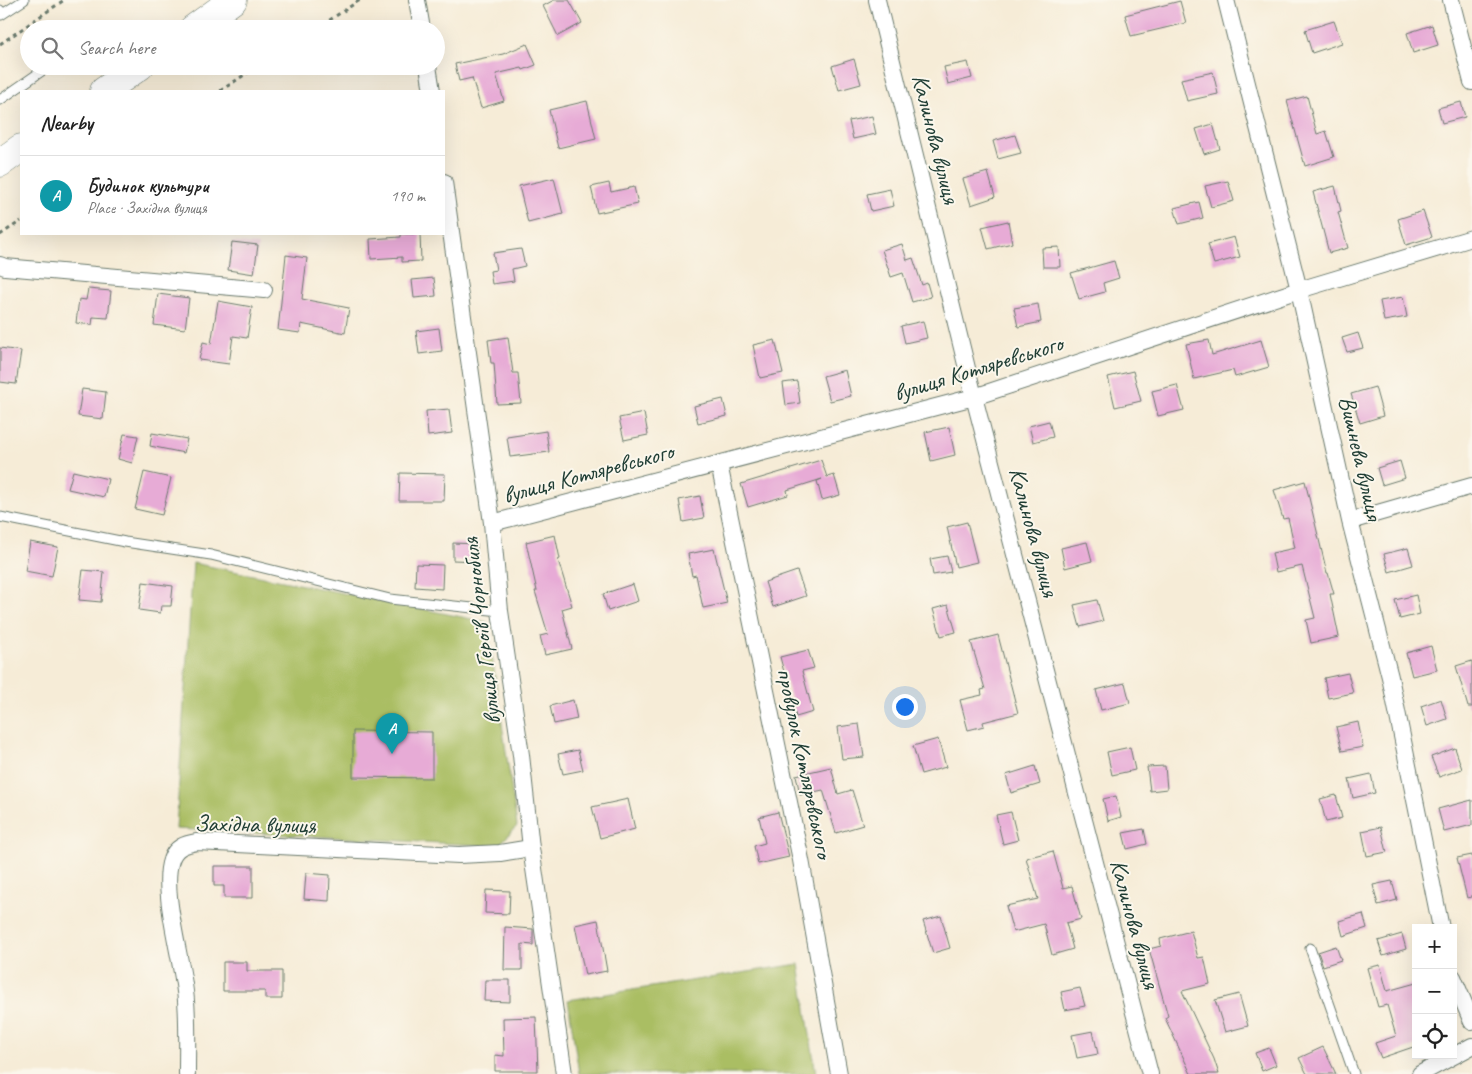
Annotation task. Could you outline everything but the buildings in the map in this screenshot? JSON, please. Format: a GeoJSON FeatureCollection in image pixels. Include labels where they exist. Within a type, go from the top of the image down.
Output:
{"type":"FeatureCollection","features":[{"type":"Feature","properties":{"kind":"highway"},"geometry":{"type":"LineString","coordinates":[[204,20],[232,0]]}},
{"type":"Feature","properties":{"kind":"highway"},"geometry":{"type":"LineString","coordinates":[[105,90],[123,75]]}},
{"type":"Feature","properties":{"kind":"highway"},"geometry":{"type":"LineString","coordinates":[[0,163],[20,149]]}},
{"type":"Feature","properties":{"kind":"street"},"geometry":{"type":"LineString","coordinates":[[417,0],[420,20]]}},
{"type":"Feature","properties":{"kind":"street","name":"Калинова вулиця"},"geometry":{"type":"LineString","coordinates":[[877,0],[974,396],[1150,1074]]}},
{"type":"Feature","properties":{"kind":"street","name":"Вишнева вулиця"},"geometry":{"type":"LineString","coordinates":[[1226,0],[1299,290],[1350,521],[1390,677],[1440,924]]}},
{"type":"Feature","properties":{"kind":"street"},"geometry":{"type":"LineString","coordinates":[[1451,0],[1472,82]]}},
{"type":"Feature","properties":{"kind":"street"},"geometry":{"type":"LineString","coordinates":[[429,75],[432,90]]}},
{"type":"Feature","properties":{"kind":"street","name":"вулиця Героїв Чорнобиля"},"geometry":{"type":"LineString","coordinates":[[445,189],[492,523],[500,611],[521,755],[531,848],[564,1074]]}},
{"type":"Feature","properties":{"kind":"street","name":"вулиця Котляревського"},"geometry":{"type":"LineString","coordinates":[[492,523],[974,396],[1299,290],[1472,238]]}},
{"type":"Feature","properties":{"kind":"street"},"geometry":{"type":"LineString","coordinates":[[0,265],[15,268],[264,290]]}},
{"type":"Feature","properties":{"kind":"street","name":"провулок Котляревського"},"geometry":{"type":"LineString","coordinates":[[719,464],[801,860],[839,1074]]}},
{"type":"Feature","properties":{"kind":"street"},"geometry":{"type":"LineString","coordinates":[[1350,521],[1472,486]]}},
{"type":"Feature","properties":{"kind":"street","name":"Західна вулиця"},"geometry":{"type":"LineString","coordinates":[[187,1074],[186,1000],[169,901],[170,866],[176,850],[183,845],[197,842],[459,855],[500,853],[531,848]]}},
{"type":"Feature","properties":{"kind":"street"},"geometry":{"type":"LineString","coordinates":[[1457,986],[1472,1022]]}},
{"type":"Feature","properties":{"kind":"street"},"geometry":{"type":"LineString","coordinates":[[1420,1074],[1472,1046]]}},
{"type":"Feature","properties":{"kind":"lane"},"geometry":{"type":"LineString","coordinates":[[0,10],[1,15],[24,0]]}},
{"type":"Feature","properties":{"kind":"lane"},"geometry":{"type":"LineString","coordinates":[[0,100],[36,75]]}},
{"type":"Feature","properties":{"kind":"lane"},"geometry":{"type":"LineString","coordinates":[[0,517],[125,542],[211,555],[390,599],[500,611]]}},
{"type":"Feature","properties":{"kind":"lane"},"geometry":{"type":"LineString","coordinates":[[1310,948],[1354,1074]]}},
{"type":"Feature","properties":{"kind":"path"},"geometry":{"type":"LineString","coordinates":[[35,20],[64,0]]}},
{"type":"Feature","properties":{"kind":"path"},"geometry":{"type":"LineString","coordinates":[[330,20],[360,0]]}},
{"type":"Feature","properties":{"kind":"path"},"geometry":{"type":"LineString","coordinates":[[0,44],[20,30]]}},
{"type":"Feature","properties":{"kind":"path"},"geometry":{"type":"LineString","coordinates":[[222,90],[244,75]]}},
{"type":"Feature","properties":{"kind":"path"},"geometry":{"type":"LineString","coordinates":[[0,235],[20,222]]}},
{"type":"Feature","properties":{"kind":"green space"},"geometry":{"type":"Polygon","coordinates":[[[193,563],[487,622],[517,826],[498,846],[176,829],[193,563]]]}},
{"type":"Feature","properties":{"kind":"green space"},"geometry":{"type":"Polygon","coordinates":[[[799,964],[816,1074],[579,1074],[568,1000],[799,964]]]}},
{"type":"Feature","properties":{"kind":"place","name":"Будинок культури"},"geometry":{"type":"Point","coordinates":[392,754]}}]}
